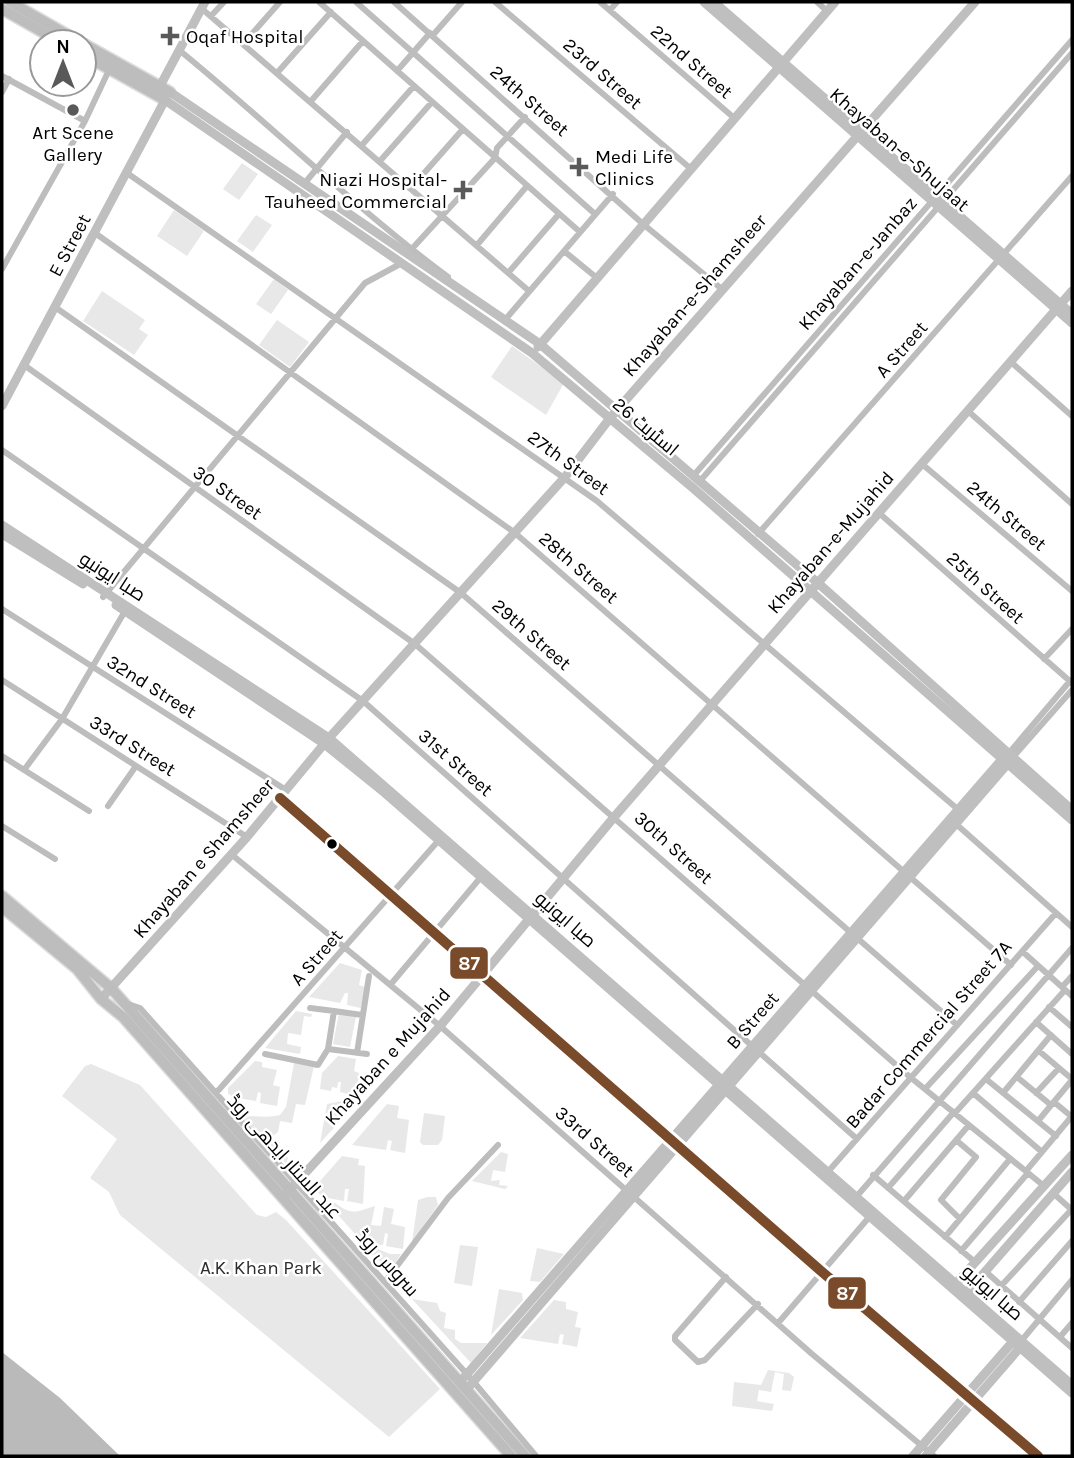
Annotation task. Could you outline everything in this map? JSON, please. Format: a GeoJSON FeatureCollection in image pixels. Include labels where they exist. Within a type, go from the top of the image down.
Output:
{"type":"FeatureCollection","features":[{"type":"Feature","properties":{"kind":"main road"},"geometry":{"type":"LineString","coordinates":[[12,2],[56,28]]}},
{"type":"Feature","properties":{"kind":"main road","name":"Khayaban-e-Shujaat"},"geometry":{"type":"LineString","coordinates":[[704,2],[860,132],[1058,307],[1072,323]]}},
{"type":"Feature","properties":{"kind":"main road","name":"Khayaban-e-Shujaat"},"geometry":{"type":"LineString","coordinates":[[714,2],[780,64]]}},
{"type":"Feature","properties":{"kind":"main road"},"geometry":{"type":"LineString","coordinates":[[532,353],[835,2]]}},
{"type":"Feature","properties":{"kind":"main road","name":"Khayaban-e-Shamsheer"},"geometry":{"type":"LineString","coordinates":[[326,741],[565,477],[610,418],[975,2]]}},
{"type":"Feature","properties":{"kind":"main road","name":"E Street"},"geometry":{"type":"LineString","coordinates":[[2,406],[127,173],[165,93],[179,50],[203,5]]}},
{"type":"Feature","properties":{"kind":"main road"},"geometry":{"type":"LineString","coordinates":[[2,9],[35,28]]}},
{"type":"Feature","properties":{"kind":"main road"},"geometry":{"type":"LineString","coordinates":[[98,53],[165,93]]}},
{"type":"Feature","properties":{"kind":"main road"},"geometry":{"type":"LineString","coordinates":[[98,63],[165,93]]}},
{"type":"Feature","properties":{"kind":"main road","name":"اسٹریٹ 26"},"geometry":{"type":"LineString","coordinates":[[165,93],[304,184],[407,256],[532,353],[810,592],[1072,810]]}},
{"type":"Feature","properties":{"kind":"main road","name":"اسٹریٹ 26"},"geometry":{"type":"LineString","coordinates":[[165,93],[540,344],[818,583],[1072,820]]}},
{"type":"Feature","properties":{"kind":"main road","name":"Khayaban-e-Mujahid"},"geometry":{"type":"LineString","coordinates":[[615,816],[1072,291]]}},
{"type":"Feature","properties":{"kind":"main road","name":"Khayaban-e-Shujaat"},"geometry":{"type":"LineString","coordinates":[[1058,307],[1072,314]]}},
{"type":"Feature","properties":{"kind":"main road","name":"صبا ایونیو"},"geometry":{"type":"LineString","coordinates":[[2,525],[326,741],[531,915],[1072,1390]]}},
{"type":"Feature","properties":{"kind":"main road","name":"صبا ایونیو"},"geometry":{"type":"LineString","coordinates":[[2,534],[105,594],[125,611],[326,741],[481,877],[531,915]]}},
{"type":"Feature","properties":{"kind":"main road","name":"Khayaban e Shamsheer"},"geometry":{"type":"LineString","coordinates":[[101,999],[247,836],[326,741]]}},
{"type":"Feature","properties":{"kind":"main road","name":"B Street"},"geometry":{"type":"LineString","coordinates":[[467,1381],[1008,758]]}},
{"type":"Feature","properties":{"kind":"main road","name":"B Street"},"geometry":{"type":"LineString","coordinates":[[907,874],[956,824],[961,812]]}},
{"type":"Feature","properties":{"kind":"main road","name":"Khayaban e Mujahid"},"geometry":{"type":"LineString","coordinates":[[291,1189],[440,1026],[615,816]]}},
{"type":"Feature","properties":{"kind":"main road","name":"عبد الستار ایدھی روڈ"},"geometry":{"type":"LineString","coordinates":[[2,896],[111,988],[467,1381],[530,1455]]}},
{"type":"Feature","properties":{"kind":"main road","name":"عبد الستار ایدھی روڈ"},"geometry":{"type":"LineString","coordinates":[[2,907],[77,969],[101,999],[291,1189],[510,1456]]}},
{"type":"Feature","properties":{"kind":"main road"},"geometry":{"type":"LineString","coordinates":[[116,1012],[125,1003]]}},
{"type":"Feature","properties":{"kind":"main road"},"geometry":{"type":"LineString","coordinates":[[953,1286],[1072,1155]]}},
{"type":"Feature","properties":{"kind":"main road"},"geometry":{"type":"LineString","coordinates":[[964,1296],[1072,1171]]}},
{"type":"Feature","properties":{"kind":"main road","name":"صبا ایونیو"},"geometry":{"type":"LineString","coordinates":[[826,1174],[857,1196],[872,1214]]}},
{"type":"Feature","properties":{"kind":"main road"},"geometry":{"type":"LineString","coordinates":[[913,1456],[928,1453],[970,1397],[1019,1342]]}},
{"type":"Feature","properties":{"kind":"street"},"geometry":{"type":"LineString","coordinates":[[211,16],[223,2]]}},
{"type":"Feature","properties":{"kind":"street"},"geometry":{"type":"LineString","coordinates":[[243,44],[280,2]]}},
{"type":"Feature","properties":{"kind":"street"},"geometry":{"type":"LineString","coordinates":[[319,2],[580,232]]}},
{"type":"Feature","properties":{"kind":"street"},"geometry":{"type":"LineString","coordinates":[[356,2],[595,214]]}},
{"type":"Feature","properties":{"kind":"street","name":"24th Street"},"geometry":{"type":"LineString","coordinates":[[394,2],[613,194],[643,224],[723,290]]}},
{"type":"Feature","properties":{"kind":"street"},"geometry":{"type":"LineString","coordinates":[[397,71],[462,2]]}},
{"type":"Feature","properties":{"kind":"street","name":"23rd Street"},"geometry":{"type":"LineString","coordinates":[[495,2],[690,168]]}},
{"type":"Feature","properties":{"kind":"street","name":"22nd Street"},"geometry":{"type":"LineString","coordinates":[[600,2],[733,117]]}},
{"type":"Feature","properties":{"kind":"street"},"geometry":{"type":"LineString","coordinates":[[610,10],[617,2]]}},
{"type":"Feature","properties":{"kind":"street"},"geometry":{"type":"LineString","coordinates":[[817,2],[827,11]]}},
{"type":"Feature","properties":{"kind":"street"},"geometry":{"type":"LineString","coordinates":[[203,5],[211,16],[529,291]]}},
{"type":"Feature","properties":{"kind":"street"},"geometry":{"type":"LineString","coordinates":[[277,73],[331,12]]}},
{"type":"Feature","properties":{"kind":"street","name":"Khayaban-e-Janbaz"},"geometry":{"type":"LineString","coordinates":[[697,478],[1072,40]]}},
{"type":"Feature","properties":{"kind":"street"},"geometry":{"type":"LineString","coordinates":[[311,101],[363,41]]}},
{"type":"Feature","properties":{"kind":"street"},"geometry":{"type":"LineString","coordinates":[[179,50],[318,168],[407,256]]}},
{"type":"Feature","properties":{"kind":"street","name":"Khayaban-e-Janbaz"},"geometry":{"type":"LineString","coordinates":[[937,200],[1072,53]]}},
{"type":"Feature","properties":{"kind":"street"},"geometry":{"type":"LineString","coordinates":[[2,267],[85,121],[109,70]]}},
{"type":"Feature","properties":{"kind":"street"},"geometry":{"type":"LineString","coordinates":[[2,92],[5,78],[85,121]]}},
{"type":"Feature","properties":{"kind":"street"},"geometry":{"type":"LineString","coordinates":[[362,145],[414,86]]}},
{"type":"Feature","properties":{"kind":"street"},"geometry":{"type":"LineString","coordinates":[[380,161],[432,102]]}},
{"type":"Feature","properties":{"kind":"street"},"geometry":{"type":"LineString","coordinates":[[105,594],[365,283],[407,256],[495,158],[497,148],[526,117]]}},
{"type":"Feature","properties":{"kind":"street"},"geometry":{"type":"LineString","coordinates":[[411,188],[463,129]]}},
{"type":"Feature","properties":{"kind":"street"},"geometry":{"type":"LineString","coordinates":[[304,184],[347,132]]}},
{"type":"Feature","properties":{"kind":"street","name":"27th Street"},"geometry":{"type":"LineString","coordinates":[[127,173],[565,477],[766,643],[961,812]]}},
{"type":"Feature","properties":{"kind":"street","name":"A Street"},"geometry":{"type":"LineString","coordinates":[[752,541],[1072,176]]}},
{"type":"Feature","properties":{"kind":"street"},"geometry":{"type":"LineString","coordinates":[[477,245],[527,186]]}},
{"type":"Feature","properties":{"kind":"street"},"geometry":{"type":"LineString","coordinates":[[505,320],[613,194]]}},
{"type":"Feature","properties":{"kind":"street"},"geometry":{"type":"LineString","coordinates":[[508,272],[559,214]]}},
{"type":"Feature","properties":{"kind":"street","name":"28th Street"},"geometry":{"type":"LineString","coordinates":[[95,233],[515,533],[1011,965]]}},
{"type":"Feature","properties":{"kind":"street"},"geometry":{"type":"LineString","coordinates":[[564,250],[597,278]]}},
{"type":"Feature","properties":{"kind":"street","name":"29th Street"},"geometry":{"type":"LineString","coordinates":[[55,307],[461,593],[957,1025]]}},
{"type":"Feature","properties":{"kind":"street"},"geometry":{"type":"LineString","coordinates":[[1011,362],[1072,416]]}},
{"type":"Feature","properties":{"kind":"street","name":"30 Street"},"geometry":{"type":"LineString","coordinates":[[24,365],[415,644]]}},
{"type":"Feature","properties":{"kind":"street"},"geometry":{"type":"LineString","coordinates":[[968,411],[1072,504]]}},
{"type":"Feature","properties":{"kind":"street","name":"31st Street"},"geometry":{"type":"LineString","coordinates":[[2,450],[363,701],[857,1139]]}},
{"type":"Feature","properties":{"kind":"street","name":"24th Street"},"geometry":{"type":"LineString","coordinates":[[922,464],[1072,591]]}},
{"type":"Feature","properties":{"kind":"street","name":"25th Street"},"geometry":{"type":"LineString","coordinates":[[879,513],[1071,682]]}},
{"type":"Feature","properties":{"kind":"street","name":"32nd Street"},"geometry":{"type":"LineString","coordinates":[[2,609],[283,794],[390,896],[1038,1456]]}},
{"type":"Feature","properties":{"kind":"street"},"geometry":{"type":"LineString","coordinates":[[24,770],[62,719],[125,611]]}},
{"type":"Feature","properties":{"kind":"street"},"geometry":{"type":"LineString","coordinates":[[1044,659],[1072,629]]}},
{"type":"Feature","properties":{"kind":"street","name":"30th Street"},"geometry":{"type":"LineString","coordinates":[[415,644],[615,816],[910,1077],[1044,1186]]}},
{"type":"Feature","properties":{"kind":"street","name":"33rd Street"},"geometry":{"type":"LineString","coordinates":[[2,680],[247,836]]}},
{"type":"Feature","properties":{"kind":"street","name":"B Street"},"geometry":{"type":"LineString","coordinates":[[1008,758],[1071,682]]}},
{"type":"Feature","properties":{"kind":"street","name":"B Street"},"geometry":{"type":"LineString","coordinates":[[1008,758],[1072,690]]}},
{"type":"Feature","properties":{"kind":"street"},"geometry":{"type":"LineString","coordinates":[[2,755],[89,811]]}},
{"type":"Feature","properties":{"kind":"street"},"geometry":{"type":"LineString","coordinates":[[108,806],[136,766]]}},
{"type":"Feature","properties":{"kind":"street"},"geometry":{"type":"LineString","coordinates":[[956,824],[1072,927]]}},
{"type":"Feature","properties":{"kind":"street"},"geometry":{"type":"LineString","coordinates":[[2,826],[55,859]]}},
{"type":"Feature","properties":{"kind":"street","name":"A Street"},"geometry":{"type":"LineString","coordinates":[[216,1093],[439,840]]}},
{"type":"Feature","properties":{"kind":"street","name":"33rd Street"},"geometry":{"type":"LineString","coordinates":[[231,854],[440,1026],[928,1453]]}},
{"type":"Feature","properties":{"kind":"street"},"geometry":{"type":"LineString","coordinates":[[391,984],[481,877]]}},
{"type":"Feature","properties":{"kind":"street","name":"Badar Commercial Street 7A"},"geometry":{"type":"LineString","coordinates":[[826,1174],[1056,913]]}},
{"type":"Feature","properties":{"kind":"street"},"geometry":{"type":"LineString","coordinates":[[857,1196],[938,1099],[1072,948]]}},
{"type":"Feature","properties":{"kind":"street"},"geometry":{"type":"LineString","coordinates":[[1023,952],[1072,996]]}},
{"type":"Feature","properties":{"kind":"street"},"geometry":{"type":"LineString","coordinates":[[925,1089],[1038,966]]}},
{"type":"Feature","properties":{"kind":"street"},"geometry":{"type":"LineString","coordinates":[[357,1053],[369,976]]}},
{"type":"Feature","properties":{"kind":"street"},"geometry":{"type":"LineString","coordinates":[[888,1188],[1036,1022],[1072,976]]}},
{"type":"Feature","properties":{"kind":"street","name":"سروس روڈ"},"geometry":{"type":"LineString","coordinates":[[125,1003],[140,1008],[216,1093],[291,1189],[385,1282],[467,1381]]}},
{"type":"Feature","properties":{"kind":"street"},"geometry":{"type":"LineString","coordinates":[[1049,1007],[1072,1027]]}},
{"type":"Feature","properties":{"kind":"street"},"geometry":{"type":"LineString","coordinates":[[310,1008],[362,1015]]}},
{"type":"Feature","properties":{"kind":"street"},"geometry":{"type":"LineString","coordinates":[[265,1054],[318,1065],[328,1049],[334,1011]]}},
{"type":"Feature","properties":{"kind":"street"},"geometry":{"type":"LineString","coordinates":[[1036,1022],[1072,1054]]}},
{"type":"Feature","properties":{"kind":"street"},"geometry":{"type":"LineString","coordinates":[[1003,1093],[1052,1035]]}},
{"type":"Feature","properties":{"kind":"street"},"geometry":{"type":"LineString","coordinates":[[328,1049],[367,1054]]}},
{"type":"Feature","properties":{"kind":"street"},"geometry":{"type":"LineString","coordinates":[[1038,1121],[1072,1079],[1039,1051]]}},
{"type":"Feature","properties":{"kind":"street"},"geometry":{"type":"LineString","coordinates":[[1036,1093],[1059,1068]]}},
{"type":"Feature","properties":{"kind":"street"},"geometry":{"type":"LineString","coordinates":[[961,1251],[1072,1117],[1017,1077]]}},
{"type":"Feature","properties":{"kind":"street"},"geometry":{"type":"LineString","coordinates":[[986,1079],[1056,1136]]}},
{"type":"Feature","properties":{"kind":"street"},"geometry":{"type":"LineString","coordinates":[[973,1093],[1042,1152]]}},
{"type":"Feature","properties":{"kind":"street"},"geometry":{"type":"LineString","coordinates":[[904,1200],[969,1125]]}},
{"type":"Feature","properties":{"kind":"street"},"geometry":{"type":"LineString","coordinates":[[956,1140],[976,1157],[941,1200],[960,1219]]}},
{"type":"Feature","properties":{"kind":"street"},"geometry":{"type":"LineString","coordinates":[[385,1282],[448,1198],[498,1145]]}},
{"type":"Feature","properties":{"kind":"street"},"geometry":{"type":"LineString","coordinates":[[945,1237],[1010,1159]]}},
{"type":"Feature","properties":{"kind":"street"},"geometry":{"type":"LineString","coordinates":[[873,1175],[976,1263]]}},
{"type":"Feature","properties":{"kind":"street"},"geometry":{"type":"LineString","coordinates":[[1001,1286],[1072,1210],[1053,1193]]}},
{"type":"Feature","properties":{"kind":"street"},"geometry":{"type":"LineString","coordinates":[[779,1322],[872,1214]]}},
{"type":"Feature","properties":{"kind":"street"},"geometry":{"type":"LineString","coordinates":[[1019,1302],[1072,1241]]}},
{"type":"Feature","properties":{"kind":"street"},"geometry":{"type":"LineString","coordinates":[[985,1272],[1072,1348]]}},
{"type":"Feature","properties":{"kind":"street"},"geometry":{"type":"LineString","coordinates":[[726,1277],[675,1336],[675,1340],[693,1360],[705,1360],[758,1304]]}},
{"type":"Feature","properties":{"kind":"street"},"geometry":{"type":"LineString","coordinates":[[1019,1342],[1072,1280]]}},
{"type":"Feature","properties":{"kind":"street"},"geometry":{"type":"LineString","coordinates":[[1060,1337],[1072,1323]]}},
{"type":"Feature","properties":{"kind":"green space"},"geometry":{"type":"Polygon","coordinates":[[[242,163],[258,174],[239,200],[223,189],[242,163]]]}},
{"type":"Feature","properties":{"kind":"green space"},"geometry":{"type":"Polygon","coordinates":[[[174,210],[204,231],[187,256],[157,236],[174,210]]]}},
{"type":"Feature","properties":{"kind":"green space"},"geometry":{"type":"Polygon","coordinates":[[[256,215],[272,225],[253,252],[237,241],[256,215]]]}},
{"type":"Feature","properties":{"kind":"green space"},"geometry":{"type":"Polygon","coordinates":[[[274,279],[288,290],[271,314],[256,304],[274,279]]]}},
{"type":"Feature","properties":{"kind":"green space"},"geometry":{"type":"Polygon","coordinates":[[[102,291],[145,320],[139,329],[148,335],[134,355],[83,321],[102,291]]]}},
{"type":"Feature","properties":{"kind":"green space"},"geometry":{"type":"Polygon","coordinates":[[[277,320],[309,342],[290,367],[259,345],[277,320]]]}},
{"type":"Feature","properties":{"kind":"green space"},"geometry":{"type":"Polygon","coordinates":[[[512,346],[564,383],[546,415],[491,377],[512,346]]]}},
{"type":"Feature","properties":{"kind":"green space"},"geometry":{"type":"Polygon","coordinates":[[[340,963],[362,970],[359,985],[365,987],[361,1008],[347,1005],[348,993],[345,993],[340,1003],[309,997],[340,963]]]}},
{"type":"Feature","properties":{"kind":"green space"},"geometry":{"type":"Polygon","coordinates":[[[296,1011],[312,1014],[311,1017],[304,1016],[301,1035],[288,1033],[287,1044],[301,1047],[300,1054],[265,1048],[296,1011]]]}},
{"type":"Feature","properties":{"kind":"green space"},"geometry":{"type":"Polygon","coordinates":[[[339,1013],[356,1017],[350,1047],[333,1044],[339,1013]]]}},
{"type":"Feature","properties":{"kind":"green space"},"geometry":{"type":"Polygon","coordinates":[[[338,1056],[356,1059],[354,1071],[359,1073],[356,1096],[340,1092],[341,1082],[338,1082],[337,1088],[332,1087],[331,1091],[320,1089],[322,1073],[338,1056]]]}},
{"type":"Feature","properties":{"kind":"green space"},"geometry":{"type":"Polygon","coordinates":[[[255,1061],[262,1062],[262,1067],[277,1070],[273,1085],[280,1087],[277,1106],[260,1103],[261,1093],[258,1092],[256,1101],[232,1097],[228,1093],[228,1088],[255,1061]]]}},
{"type":"Feature","properties":{"kind":"green space"},"geometry":{"type":"Polygon","coordinates":[[[294,1063],[314,1066],[305,1105],[296,1104],[292,1123],[280,1121],[278,1132],[270,1138],[288,1158],[286,1163],[241,1118],[280,1115],[286,1107],[294,1063]]]}},
{"type":"Feature","properties":{"kind":"green space","name":"A.K. Khan Park"},"geometry":{"type":"Polygon","coordinates":[[[91,1064],[140,1085],[257,1215],[266,1217],[276,1212],[286,1220],[440,1389],[389,1437],[120,1215],[109,1192],[90,1178],[117,1139],[62,1096],[85,1066],[91,1064]]]}},
{"type":"Feature","properties":{"kind":"green space"},"geometry":{"type":"Polygon","coordinates":[[[349,1100],[356,1104],[320,1143],[327,1104],[349,1100]]]}},
{"type":"Feature","properties":{"kind":"green space"},"geometry":{"type":"Polygon","coordinates":[[[387,1104],[399,1106],[397,1118],[409,1120],[405,1153],[390,1150],[392,1141],[388,1140],[386,1150],[352,1145],[387,1104]]]}},
{"type":"Feature","properties":{"kind":"green space"},"geometry":{"type":"Polygon","coordinates":[[[424,1113],[445,1116],[442,1140],[438,1145],[423,1145],[420,1142],[424,1113]]]}},
{"type":"Feature","properties":{"kind":"green space"},"geometry":{"type":"Polygon","coordinates":[[[501,1152],[508,1154],[505,1172],[493,1170],[491,1181],[500,1180],[499,1185],[508,1186],[505,1189],[472,1181],[501,1152]]]}},
{"type":"Feature","properties":{"kind":"green space"},"geometry":{"type":"Polygon","coordinates":[[[342,1156],[359,1159],[358,1165],[365,1166],[363,1204],[347,1201],[349,1189],[345,1189],[344,1201],[322,1197],[314,1188],[342,1156]]]}},
{"type":"Feature","properties":{"kind":"green space"},"geometry":{"type":"Polygon","coordinates":[[[436,1197],[438,1205],[412,1242],[418,1200],[436,1197]]]}},
{"type":"Feature","properties":{"kind":"green space"},"geometry":{"type":"Polygon","coordinates":[[[334,1202],[351,1211],[375,1206],[371,1225],[381,1226],[384,1207],[394,1209],[391,1224],[405,1227],[403,1249],[386,1246],[388,1234],[385,1233],[383,1245],[366,1244],[390,1254],[401,1254],[389,1272],[330,1206],[334,1202]]]}},
{"type":"Feature","properties":{"kind":"green space"},"geometry":{"type":"Polygon","coordinates":[[[460,1245],[478,1247],[472,1286],[454,1283],[460,1245]]]}},
{"type":"Feature","properties":{"kind":"green space"},"geometry":{"type":"Polygon","coordinates":[[[537,1248],[564,1254],[540,1282],[530,1281],[537,1248]]]}},
{"type":"Feature","properties":{"kind":"green space"},"geometry":{"type":"Polygon","coordinates":[[[499,1289],[522,1293],[523,1300],[491,1335],[499,1289]]]}},
{"type":"Feature","properties":{"kind":"green space"},"geometry":{"type":"Polygon","coordinates":[[[412,1299],[437,1303],[440,1311],[446,1313],[444,1328],[455,1330],[455,1339],[461,1343],[487,1343],[471,1363],[412,1299]]]}},
{"type":"Feature","properties":{"kind":"green space"},"geometry":{"type":"Polygon","coordinates":[[[554,1300],[566,1302],[566,1309],[578,1312],[575,1327],[581,1328],[577,1347],[562,1344],[564,1335],[560,1334],[558,1344],[520,1338],[554,1300]]]}},
{"type":"Feature","properties":{"kind":"green space"},"geometry":{"type":"Polygon","coordinates":[[[768,1370],[789,1373],[794,1377],[791,1391],[782,1390],[784,1374],[775,1372],[771,1392],[759,1390],[757,1401],[774,1404],[772,1411],[732,1406],[734,1382],[761,1385],[768,1370]]]}},
{"type":"Feature","properties":{"kind":"shaded area"},"geometry":{"type":"Polygon","coordinates":[[[2,1352],[60,1398],[120,1456],[2,1456],[2,1352]]]}},
{"type":"Feature","properties":{"kind":"transit line","name":"87"},"geometry":{"type":"LineString","coordinates":[[280,798],[821,1271],[1038,1456]]}},
{"type":"Feature","properties":{"kind":"place","name":"Oqaf Hospital"},"geometry":{"type":"Point","coordinates":[170,36]}},
{"type":"Feature","properties":{"kind":"place","name":"Art Scene Gallery"},"geometry":{"type":"Point","coordinates":[73,110]}},
{"type":"Feature","properties":{"kind":"place","name":"Medi Life Clinics"},"geometry":{"type":"Point","coordinates":[579,167]}},
{"type":"Feature","properties":{"kind":"place","name":"Niazi Hospital- Tauheed Commercial"},"geometry":{"type":"Point","coordinates":[463,190]}}]}
